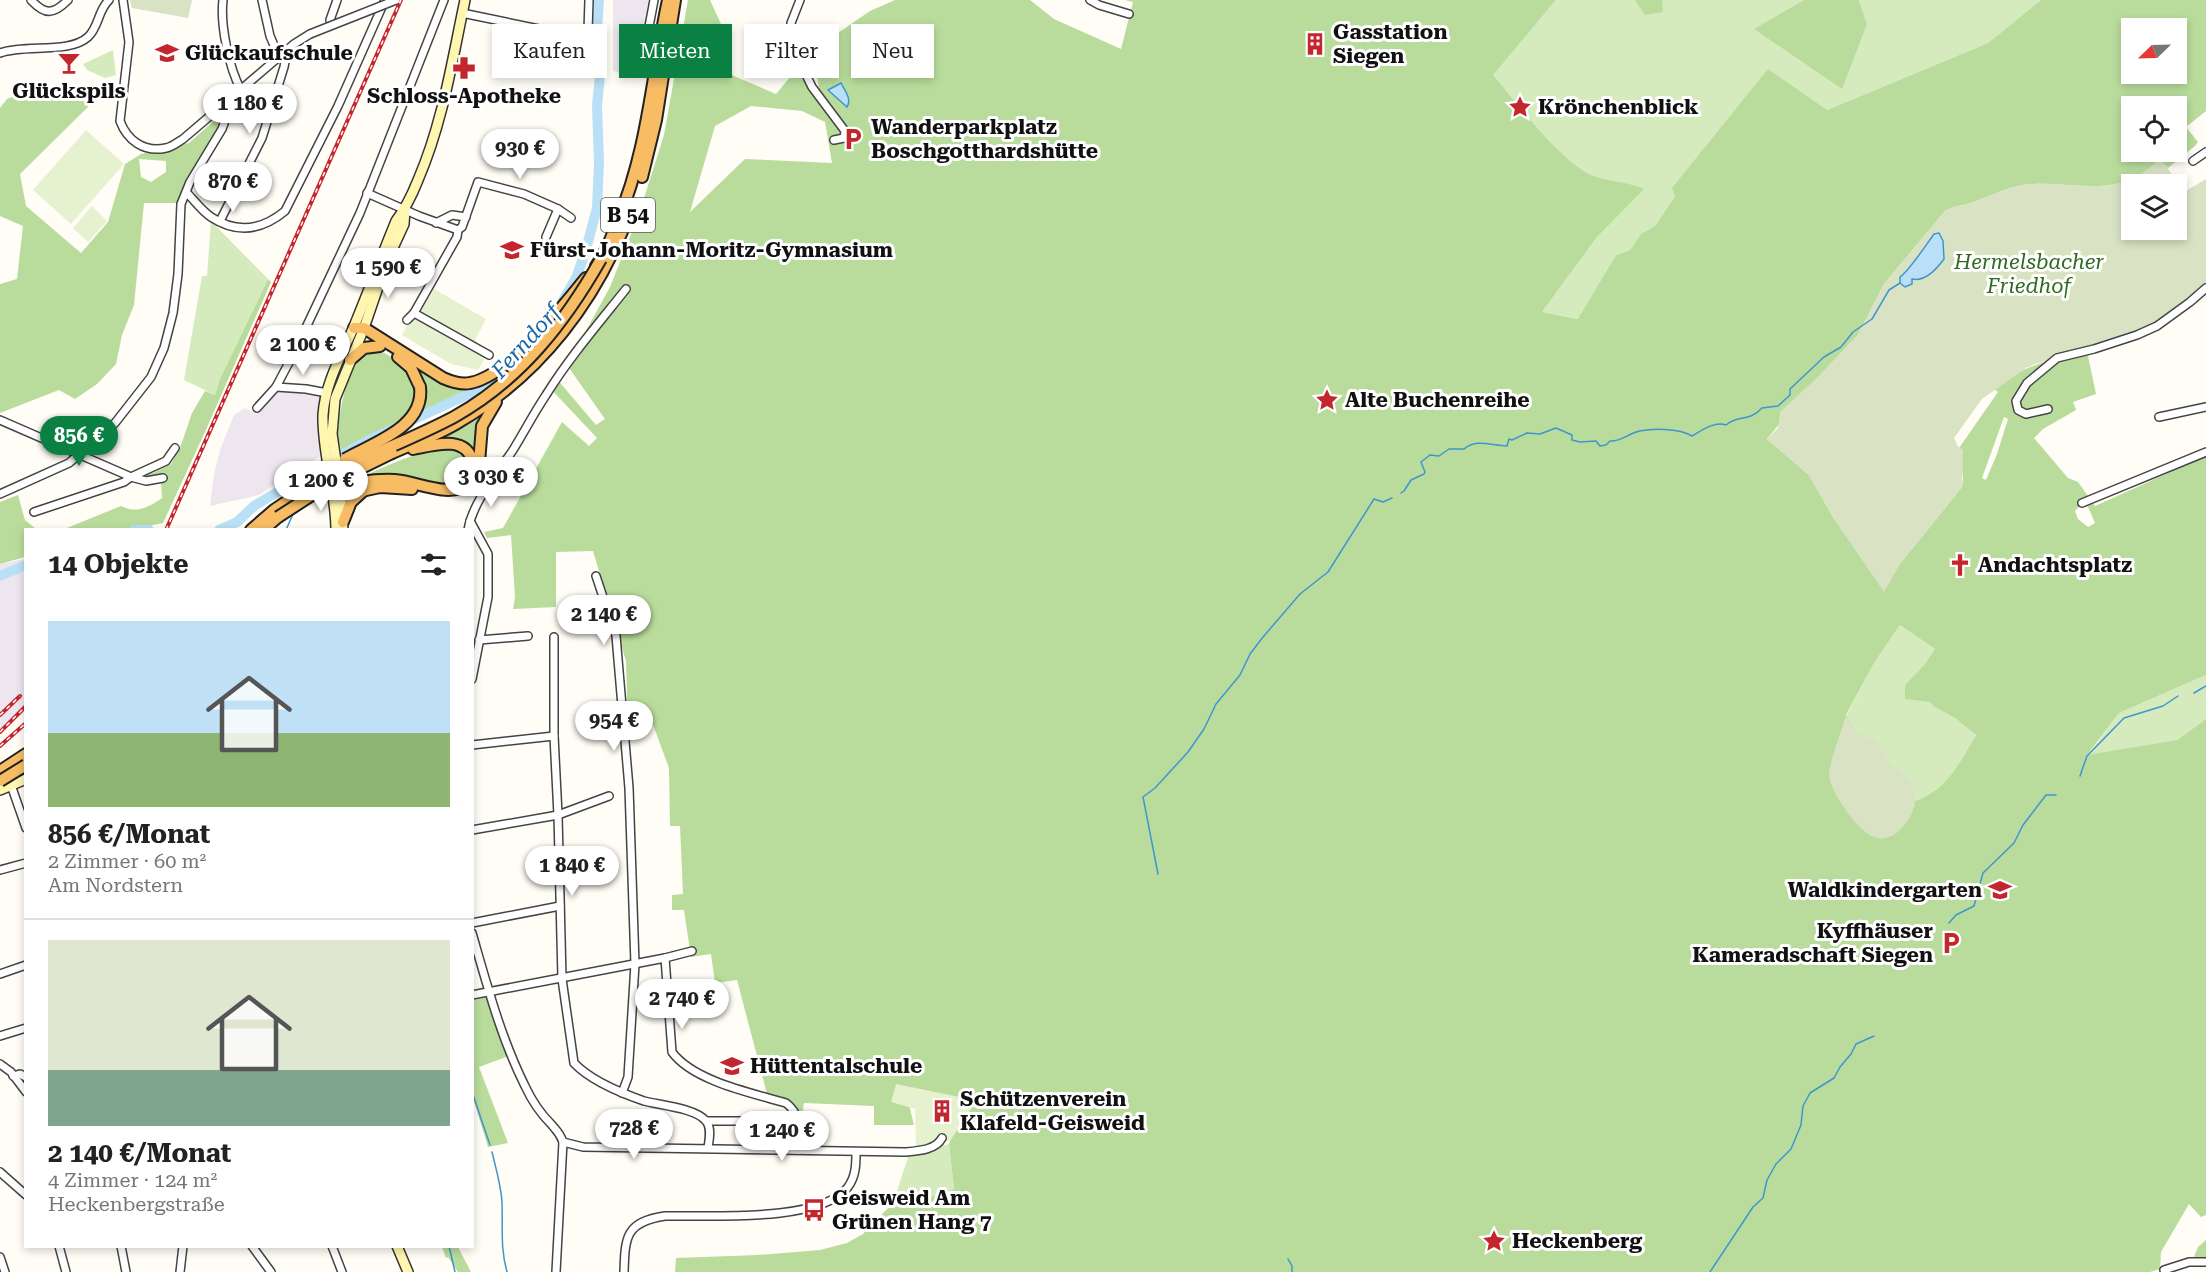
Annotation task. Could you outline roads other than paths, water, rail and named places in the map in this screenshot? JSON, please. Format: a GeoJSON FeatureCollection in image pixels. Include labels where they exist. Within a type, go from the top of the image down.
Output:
{"type":"FeatureCollection","features":[{"type":"Feature","properties":{"kind":"highway","name":"B 54"},"geometry":{"type":"LineString","coordinates":[[661,0],[662,24]]}},
{"type":"Feature","properties":{"kind":"highway","name":"B 54"},"geometry":{"type":"LineString","coordinates":[[663,24],[668,0]]}},
{"type":"Feature","properties":{"kind":"highway","name":"B 54"},"geometry":{"type":"LineString","coordinates":[[266,528],[296,504],[329,484],[457,424],[502,394],[531,370],[572,321],[593,289],[618,241],[637,190],[651,142],[675,0]]}},
{"type":"Feature","properties":{"kind":"highway","name":"B 54"},"geometry":{"type":"LineString","coordinates":[[253,528],[274,510],[344,466],[453,417],[498,387],[526,363],[552,334],[572,308],[601,259],[621,213],[639,162],[654,78]]}},
{"type":"Feature","properties":{"kind":"highway"},"geometry":{"type":"LineString","coordinates":[[359,330],[450,381],[463,384],[475,382],[490,374],[540,332],[601,259]]}},
{"type":"Feature","properties":{"kind":"highway"},"geometry":{"type":"LineString","coordinates":[[310,486],[321,474],[406,424],[420,400],[420,387],[411,368],[359,330]]}},
{"type":"Feature","properties":{"kind":"highway"},"geometry":{"type":"LineString","coordinates":[[350,360],[364,348],[380,346]]}},
{"type":"Feature","properties":{"kind":"highway"},"geometry":{"type":"LineString","coordinates":[[338,492],[395,487],[442,497],[459,496],[474,486],[478,477],[480,440],[485,417],[502,394]]}},
{"type":"Feature","properties":{"kind":"highway"},"geometry":{"type":"LineString","coordinates":[[338,492],[368,482],[396,480],[439,489],[458,489],[469,483],[472,477],[474,465],[466,451],[458,445],[442,444],[393,453]]}},
{"type":"Feature","properties":{"kind":"highway"},"geometry":{"type":"LineString","coordinates":[[341,527],[351,502],[363,491]]}},
{"type":"Feature","properties":{"kind":"highway"},"geometry":{"type":"LineString","coordinates":[[0,771],[24,755]]}},
{"type":"Feature","properties":{"kind":"highway"},"geometry":{"type":"LineString","coordinates":[[4,782],[24,767]]}},
{"type":"Feature","properties":{"kind":"main road"},"geometry":{"type":"LineString","coordinates":[[331,451],[334,408],[339,386],[359,330],[404,224],[405,210],[436,134],[465,0]]}},
{"type":"Feature","properties":{"kind":"main road"},"geometry":{"type":"LineString","coordinates":[[341,527],[338,492],[323,415],[334,371],[359,330]]}},
{"type":"Feature","properties":{"kind":"main road"},"geometry":{"type":"LineString","coordinates":[[0,790],[4,782],[24,770]]}},
{"type":"Feature","properties":{"kind":"main road"},"geometry":{"type":"LineString","coordinates":[[4,782],[24,779]]}},
{"type":"Feature","properties":{"kind":"main road"},"geometry":{"type":"LineString","coordinates":[[397,1248],[408,1272]]}},
{"type":"Feature","properties":{"kind":"street"},"geometry":{"type":"LineString","coordinates":[[31,0],[39,8],[50,12],[58,9],[68,0]]}},
{"type":"Feature","properties":{"kind":"street"},"geometry":{"type":"LineString","coordinates":[[0,54],[26,47],[71,46],[82,41],[94,29],[104,5],[109,0]]}},
{"type":"Feature","properties":{"kind":"street"},"geometry":{"type":"LineString","coordinates":[[123,0],[129,42],[120,121],[124,131],[133,142],[145,147],[166,148],[183,139],[229,102],[299,40],[396,0]]}},
{"type":"Feature","properties":{"kind":"street"},"geometry":{"type":"LineString","coordinates":[[223,0],[224,26],[232,65],[241,90]]}},
{"type":"Feature","properties":{"kind":"street"},"geometry":{"type":"LineString","coordinates":[[262,0],[270,36],[279,57]]}},
{"type":"Feature","properties":{"kind":"street"},"geometry":{"type":"LineString","coordinates":[[330,20],[337,0]]}},
{"type":"Feature","properties":{"kind":"street"},"geometry":{"type":"LineString","coordinates":[[187,193],[211,216],[235,228],[256,227],[272,222],[285,211],[338,106],[384,1],[375,0]]}},
{"type":"Feature","properties":{"kind":"street"},"geometry":{"type":"LineString","coordinates":[[257,408],[276,387],[340,254],[367,193],[444,0]]}},
{"type":"Feature","properties":{"kind":"street"},"geometry":{"type":"LineString","coordinates":[[462,13],[578,37],[588,31],[589,0]]}},
{"type":"Feature","properties":{"kind":"street"},"geometry":{"type":"LineString","coordinates":[[649,24],[654,0]]}},
{"type":"Feature","properties":{"kind":"street"},"geometry":{"type":"LineString","coordinates":[[800,0],[792,17],[792,38],[806,75],[824,105],[845,131],[844,138],[834,140]]}},
{"type":"Feature","properties":{"kind":"street"},"geometry":{"type":"LineString","coordinates":[[1090,0],[1129,14]]}},
{"type":"Feature","properties":{"kind":"street"},"geometry":{"type":"LineString","coordinates":[[220,220],[262,138],[287,51]]}},
{"type":"Feature","properties":{"kind":"street"},"geometry":{"type":"LineString","coordinates":[[0,494],[69,464],[115,423],[151,378],[164,348],[173,312],[178,274],[180,213],[190,182],[222,129],[230,110],[229,102]]}},
{"type":"Feature","properties":{"kind":"street"},"geometry":{"type":"LineString","coordinates":[[2193,161],[2206,152]]}},
{"type":"Feature","properties":{"kind":"street"},"geometry":{"type":"LineString","coordinates":[[407,320],[414,313],[457,237],[478,182],[524,194],[558,209],[571,218]]}},
{"type":"Feature","properties":{"kind":"street"},"geometry":{"type":"LineString","coordinates":[[367,193],[436,223],[458,230]]}},
{"type":"Feature","properties":{"kind":"street"},"geometry":{"type":"LineString","coordinates":[[546,237],[558,209]]}},
{"type":"Feature","properties":{"kind":"street"},"geometry":{"type":"LineString","coordinates":[[436,223],[452,215],[466,218]]}},
{"type":"Feature","properties":{"kind":"street"},"geometry":{"type":"LineString","coordinates":[[2048,409],[2026,414],[2018,410],[2016,400],[2022,388],[2057,358],[2094,349],[2157,326],[2177,313],[2206,288]]}},
{"type":"Feature","properties":{"kind":"street"},"geometry":{"type":"LineString","coordinates":[[468,528],[489,484],[519,441],[546,395],[575,353],[626,289]]}},
{"type":"Feature","properties":{"kind":"street"},"geometry":{"type":"LineString","coordinates":[[414,313],[489,355]]}},
{"type":"Feature","properties":{"kind":"street"},"geometry":{"type":"LineString","coordinates":[[276,387],[327,393]]}},
{"type":"Feature","properties":{"kind":"street"},"geometry":{"type":"LineString","coordinates":[[2159,417],[2206,407]]}},
{"type":"Feature","properties":{"kind":"street"},"geometry":{"type":"LineString","coordinates":[[0,420],[131,477],[146,481],[164,478]]}},
{"type":"Feature","properties":{"kind":"street"},"geometry":{"type":"LineString","coordinates":[[34,512],[124,482],[166,461],[175,448]]}},
{"type":"Feature","properties":{"kind":"street"},"geometry":{"type":"LineString","coordinates":[[2082,503],[2206,452]]}},
{"type":"Feature","properties":{"kind":"street"},"geometry":{"type":"LineString","coordinates":[[470,521],[474,528]]}},
{"type":"Feature","properties":{"kind":"street"},"geometry":{"type":"LineString","coordinates":[[474,528],[488,554],[488,597],[474,668]]}},
{"type":"Feature","properties":{"kind":"street"},"geometry":{"type":"LineString","coordinates":[[596,576],[616,636],[629,788],[635,964],[628,1077],[622,1093]]}},
{"type":"Feature","properties":{"kind":"street"},"geometry":{"type":"LineString","coordinates":[[479,640],[528,636]]}},
{"type":"Feature","properties":{"kind":"street"},"geometry":{"type":"LineString","coordinates":[[554,637],[554,736],[562,979],[574,1063],[580,1069],[622,1093],[699,1115],[707,1121],[710,1131],[708,1148]]}},
{"type":"Feature","properties":{"kind":"street"},"geometry":{"type":"LineString","coordinates":[[474,745],[554,736]]}},
{"type":"Feature","properties":{"kind":"street"},"geometry":{"type":"LineString","coordinates":[[4,782],[24,824]]}},
{"type":"Feature","properties":{"kind":"street"},"geometry":{"type":"LineString","coordinates":[[474,830],[558,815],[609,796]]}},
{"type":"Feature","properties":{"kind":"street"},"geometry":{"type":"LineString","coordinates":[[0,870],[24,864]]}},
{"type":"Feature","properties":{"kind":"street"},"geometry":{"type":"LineString","coordinates":[[474,923],[560,906]]}},
{"type":"Feature","properties":{"kind":"street"},"geometry":{"type":"LineString","coordinates":[[474,940],[489,993],[512,1057],[526,1088],[551,1124],[559,1130],[563,1142],[556,1272]]}},
{"type":"Feature","properties":{"kind":"street"},"geometry":{"type":"LineString","coordinates":[[474,995],[562,979],[692,951]]}},
{"type":"Feature","properties":{"kind":"street"},"geometry":{"type":"LineString","coordinates":[[665,958],[672,1052],[682,1063],[701,1074],[792,1107],[798,1119],[799,1150]]}},
{"type":"Feature","properties":{"kind":"street"},"geometry":{"type":"LineString","coordinates":[[0,974],[24,966]]}},
{"type":"Feature","properties":{"kind":"street"},"geometry":{"type":"LineString","coordinates":[[0,1036],[24,1029]]}},
{"type":"Feature","properties":{"kind":"street"},"geometry":{"type":"LineString","coordinates":[[0,1064],[14,1076],[24,1089]]}},
{"type":"Feature","properties":{"kind":"street"},"geometry":{"type":"LineString","coordinates":[[14,1076],[20,1074],[24,1076]]}},
{"type":"Feature","properties":{"kind":"street"},"geometry":{"type":"LineString","coordinates":[[707,1121],[758,1121]]}},
{"type":"Feature","properties":{"kind":"street"},"geometry":{"type":"LineString","coordinates":[[563,1142],[583,1147],[856,1152],[915,1151],[933,1147],[942,1138]]}},
{"type":"Feature","properties":{"kind":"street"},"geometry":{"type":"LineString","coordinates":[[624,1272],[624,1248],[628,1234],[636,1224],[650,1218],[665,1216],[770,1214],[802,1211],[830,1200],[847,1189],[856,1170],[856,1152]]}},
{"type":"Feature","properties":{"kind":"street"},"geometry":{"type":"LineString","coordinates":[[0,1172],[24,1192]]}},
{"type":"Feature","properties":{"kind":"street"},"geometry":{"type":"LineString","coordinates":[[60,1248],[66,1272]]}},
{"type":"Feature","properties":{"kind":"street"},"geometry":{"type":"LineString","coordinates":[[121,1248],[126,1272]]}},
{"type":"Feature","properties":{"kind":"street"},"geometry":{"type":"LineString","coordinates":[[180,1272],[183,1248]]}},
{"type":"Feature","properties":{"kind":"street"},"geometry":{"type":"LineString","coordinates":[[253,1248],[271,1272]]}},
{"type":"Feature","properties":{"kind":"street"},"geometry":{"type":"LineString","coordinates":[[333,1248],[342,1272]]}},
{"type":"Feature","properties":{"kind":"street"},"geometry":{"type":"LineString","coordinates":[[0,1257],[5,1272]]}},
{"type":"Feature","properties":{"kind":"street"},"geometry":{"type":"LineString","coordinates":[[2164,1270],[2189,1262],[2206,1262]]}},
{"type":"Feature","properties":{"kind":"water"},"geometry":{"type":"Polygon","coordinates":[[[841,83],[848,98],[847,107],[828,90],[841,83]]]}},
{"type":"Feature","properties":{"kind":"water"},"geometry":{"type":"Polygon","coordinates":[[[1939,233],[1943,241],[1944,259],[1930,274],[1921,279],[1912,279],[1912,284],[1905,287],[1900,283],[1900,277],[1913,264],[1934,234],[1939,233]]]}},
{"type":"Feature","properties":{"kind":"waterway","name":"Ferndorf"},"geometry":{"type":"LineString","coordinates":[[562,302],[576,278],[597,208],[599,162],[597,105],[602,57],[597,31],[599,0]]}},
{"type":"Feature","properties":{"kind":"waterway"},"geometry":{"type":"LineString","coordinates":[[1401,493],[1411,480],[1424,474],[1421,462],[1430,455],[1439,456],[1449,449],[1464,449],[1479,443],[1507,446],[1509,439],[1512,440],[1527,433],[1540,434],[1556,428],[1572,435],[1572,440],[1596,441],[1600,446],[1636,432],[1649,430],[1673,430],[1692,436],[1713,425],[1726,425],[1757,413],[1762,408],[1778,406],[1790,395],[1790,389],[1824,357],[1841,347],[1853,332],[1872,319],[1889,290],[1900,283]]}},
{"type":"Feature","properties":{"kind":"waterway","name":"Ferndorf"},"geometry":{"type":"LineString","coordinates":[[224,528],[237,522],[254,506],[312,471],[371,439],[480,389],[503,371]]}},
{"type":"Feature","properties":{"kind":"waterway","name":"Ferndorf"},"geometry":{"type":"LineString","coordinates":[[305,484],[312,471]]}},
{"type":"Feature","properties":{"kind":"waterway"},"geometry":{"type":"LineString","coordinates":[[1158,874],[1143,797],[1155,788],[1188,752],[1204,729],[1216,704],[1240,675],[1250,654],[1263,637],[1300,594],[1328,572],[1374,499],[1383,502],[1392,498]]}},
{"type":"Feature","properties":{"kind":"waterway"},"geometry":{"type":"LineString","coordinates":[[287,528],[293,514]]}},
{"type":"Feature","properties":{"kind":"waterway","name":"Ferndorf"},"geometry":{"type":"LineString","coordinates":[[0,576],[24,566]]}},
{"type":"Feature","properties":{"kind":"waterway"},"geometry":{"type":"LineString","coordinates":[[2194,693],[2206,686]]}},
{"type":"Feature","properties":{"kind":"waterway"},"geometry":{"type":"LineString","coordinates":[[2080,776],[2087,756],[2124,718],[2163,706],[2178,696]]}},
{"type":"Feature","properties":{"kind":"waterway"},"geometry":{"type":"LineString","coordinates":[[1949,923],[1956,915],[1974,906],[1983,873],[2014,843],[2023,825],[2046,795],[2056,795]]}},
{"type":"Feature","properties":{"kind":"waterway"},"geometry":{"type":"LineString","coordinates":[[1710,1272],[1753,1207],[1763,1198],[1767,1180],[1776,1164],[1791,1149],[1801,1125],[1803,1106],[1810,1093],[1834,1078],[1856,1044],[1874,1036]]}},
{"type":"Feature","properties":{"kind":"waterway"},"geometry":{"type":"LineString","coordinates":[[474,1098],[490,1145]]}},
{"type":"Feature","properties":{"kind":"waterway"},"geometry":{"type":"LineString","coordinates":[[492,1152],[501,1196],[503,1245],[507,1272]]}},
{"type":"Feature","properties":{"kind":"waterway"},"geometry":{"type":"LineString","coordinates":[[449,1248],[455,1272]]}},
{"type":"Feature","properties":{"kind":"waterway"},"geometry":{"type":"LineString","coordinates":[[1288,1259],[1292,1272]]}},
{"type":"Feature","properties":{"kind":"railway"},"geometry":{"type":"LineString","coordinates":[[167,528],[401,0]]}},
{"type":"Feature","properties":{"kind":"railway"},"geometry":{"type":"LineString","coordinates":[[0,715],[20,696]]}},
{"type":"Feature","properties":{"kind":"railway"},"geometry":{"type":"LineString","coordinates":[[0,732],[24,708]]}},
{"type":"Feature","properties":{"kind":"railway"},"geometry":{"type":"LineString","coordinates":[[0,746],[24,725]]}},
{"type":"Feature","properties":{"kind":"place","name":"Gasstation Siegen"},"geometry":{"type":"Point","coordinates":[1315,44]}},
{"type":"Feature","properties":{"kind":"place","name":"Glückaufschule"},"geometry":{"type":"Point","coordinates":[167,53]}},
{"type":"Feature","properties":{"kind":"place","name":"Glückspils"},"geometry":{"type":"Point","coordinates":[69,63]}},
{"type":"Feature","properties":{"kind":"place","name":"Schloss-Apotheke"},"geometry":{"type":"Point","coordinates":[464,68]}},
{"type":"Feature","properties":{"kind":"place","name":"Krönchenblick"},"geometry":{"type":"Point","coordinates":[1520,107]}},
{"type":"Feature","properties":{"kind":"place","name":"Wanderparkplatz Boschgotthardshütte"},"geometry":{"type":"Point","coordinates":[853,139]}},
{"type":"Feature","properties":{"kind":"place","name":"Fürst-Johann-Moritz-Gymnasium"},"geometry":{"type":"Point","coordinates":[512,250]}},
{"type":"Feature","properties":{"kind":"place","name":"Alte Buchenreihe"},"geometry":{"type":"Point","coordinates":[1327,400]}},
{"type":"Feature","properties":{"kind":"place","name":"Andachtsplatz"},"geometry":{"type":"Point","coordinates":[1960,565]}},
{"type":"Feature","properties":{"kind":"place","name":"Waldkindergarten"},"geometry":{"type":"Point","coordinates":[2000,890]}},
{"type":"Feature","properties":{"kind":"place","name":"Kyffhäuser Kameradschaft Siegen"},"geometry":{"type":"Point","coordinates":[1951,943]}},
{"type":"Feature","properties":{"kind":"place","name":"Hüttentalschule"},"geometry":{"type":"Point","coordinates":[732,1066]}},
{"type":"Feature","properties":{"kind":"place","name":"Schützenverein Klafeld-Geisweid"},"geometry":{"type":"Point","coordinates":[942,1111]}},
{"type":"Feature","properties":{"kind":"place","name":"Geisweid Am Grünen Hang 7"},"geometry":{"type":"Point","coordinates":[814,1210]}},
{"type":"Feature","properties":{"kind":"place","name":"Heckenberg"},"geometry":{"type":"Point","coordinates":[1494,1241]}},
{"type":"Feature","properties":{"kind":"park label","name":"Hermelsbacher Friedhof"},"geometry":{"type":"Point","coordinates":[2029,274]}}]}
